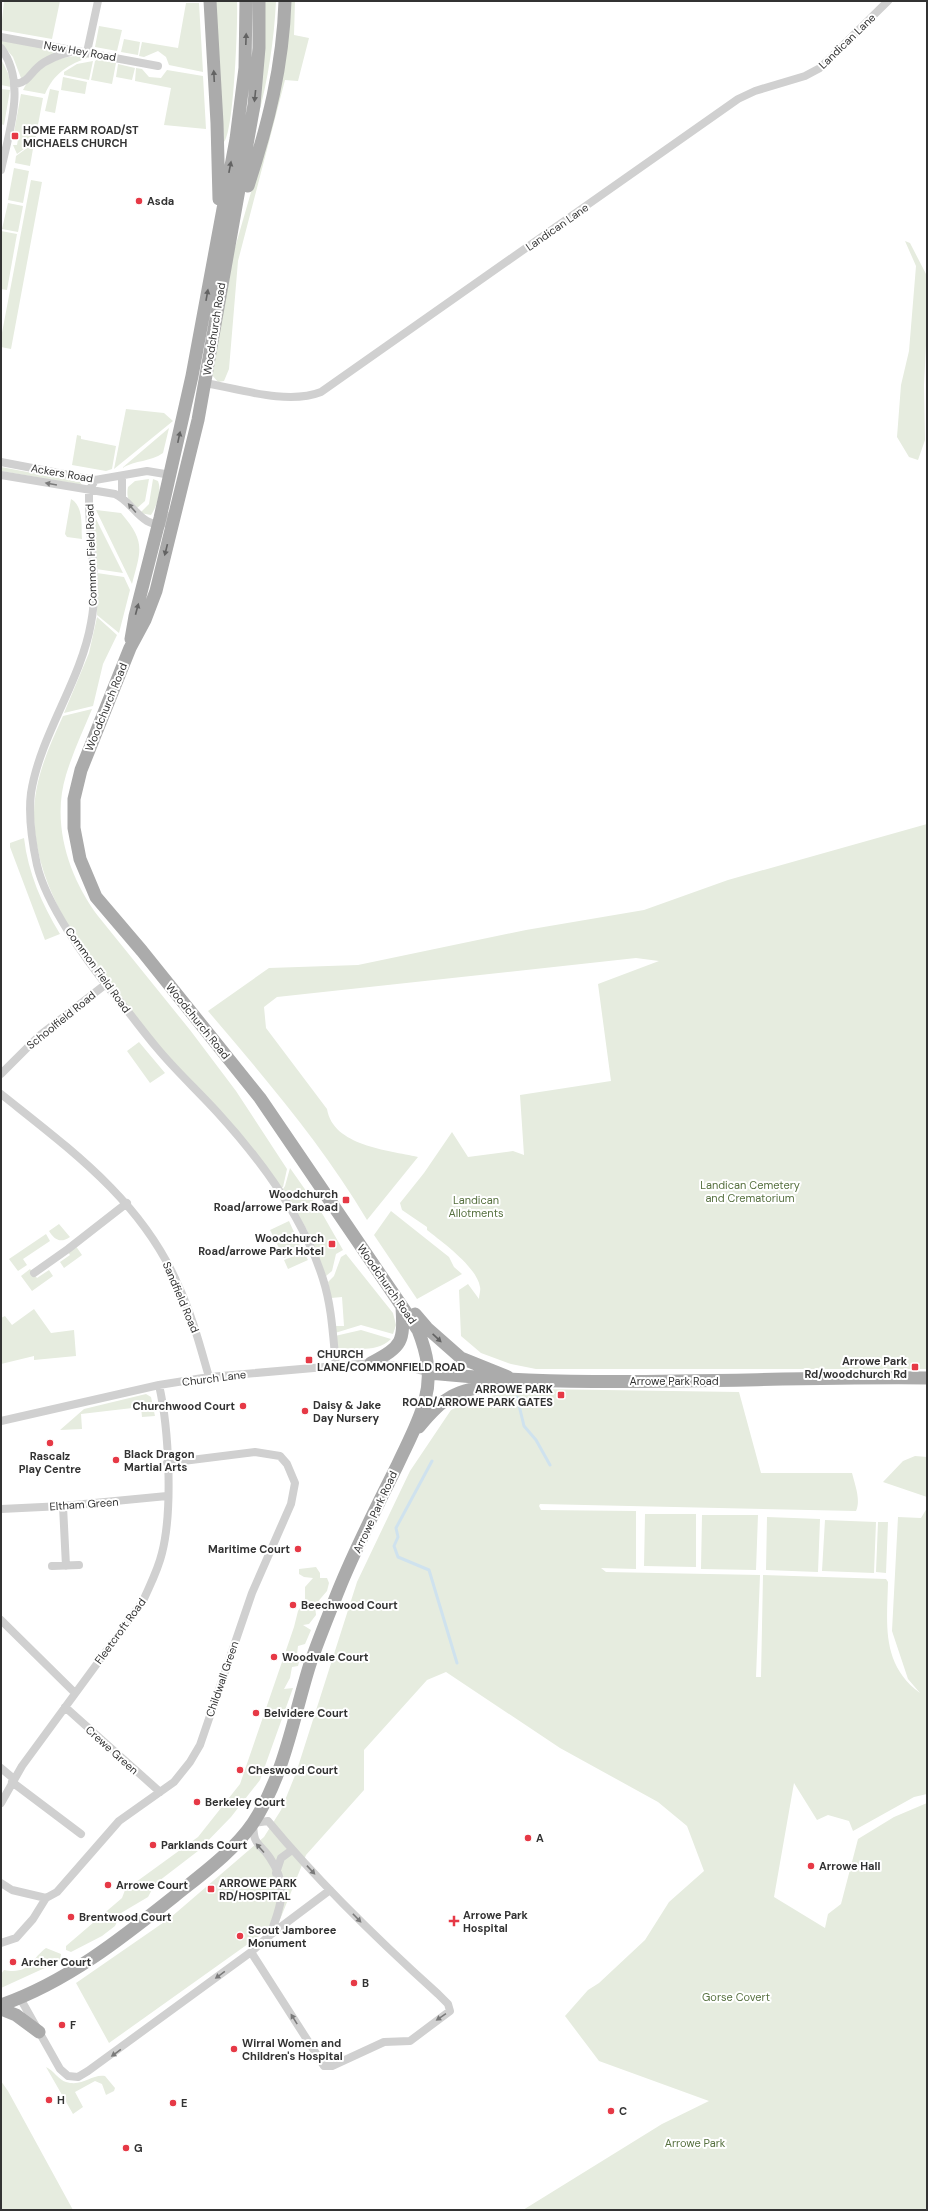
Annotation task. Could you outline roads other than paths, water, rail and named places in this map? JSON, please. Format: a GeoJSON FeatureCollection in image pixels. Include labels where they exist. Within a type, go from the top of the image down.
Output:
{"type":"FeatureCollection","features":[{"type":"Feature","properties":{"kind":"main road"},"geometry":{"type":"LineString","coordinates":[[210,1],[217,137],[219,227]]}},
{"type":"Feature","properties":{"kind":"main road","name":"Woodchurch Road"},"geometry":{"type":"LineString","coordinates":[[130,648],[135,616],[159,525],[186,402],[242,103],[245,61],[246,1]]}},
{"type":"Feature","properties":{"kind":"main road","name":"Woodchurch Road"},"geometry":{"type":"LineString","coordinates":[[259,1],[259,48],[254,105],[205,382],[188,458],[156,591],[145,620],[130,648],[81,770],[74,799],[74,828],[80,858],[96,897],[142,951],[260,1098],[418,1330],[427,1354],[429,1373]]}},
{"type":"Feature","properties":{"kind":"main road"},"geometry":{"type":"LineString","coordinates":[[230,241],[272,105],[283,46],[285,1]]}},
{"type":"Feature","properties":{"kind":"main road"},"geometry":{"type":"LineString","coordinates":[[186,402],[195,396],[212,317],[220,296]]}},
{"type":"Feature","properties":{"kind":"main road"},"geometry":{"type":"LineString","coordinates":[[374,1267],[427,1328],[461,1358],[516,1380]]}},
{"type":"Feature","properties":{"kind":"main road"},"geometry":{"type":"LineString","coordinates":[[371,1363],[388,1354],[399,1344],[404,1333],[402,1307]]}},
{"type":"Feature","properties":{"kind":"main road","name":"Arrowe Park Road"},"geometry":{"type":"LineString","coordinates":[[1,2005],[20,1998],[58,1979],[92,1958],[145,1920],[202,1874],[233,1846],[253,1823],[274,1783],[284,1757],[310,1664],[341,1585],[411,1436],[426,1399],[429,1373],[516,1380],[698,1382],[927,1378]]}},
{"type":"Feature","properties":{"kind":"main road"},"geometry":{"type":"LineString","coordinates":[[411,1436],[437,1405],[456,1393],[516,1380]]}},
{"type":"Feature","properties":{"kind":"main road"},"geometry":{"type":"LineString","coordinates":[[1,2009],[16,2015],[39,2032]]}},
{"type":"Feature","properties":{"kind":"street"},"geometry":{"type":"LineString","coordinates":[[16,84],[25,82],[38,67],[47,60],[58,55],[82,51],[98,1]]}},
{"type":"Feature","properties":{"kind":"street","name":"Landican Lane"},"geometry":{"type":"LineString","coordinates":[[205,382],[287,397],[306,396],[321,392],[738,99],[755,91],[805,76],[820,68],[888,1]]}},
{"type":"Feature","properties":{"kind":"street","name":"New Hey Road"},"geometry":{"type":"LineString","coordinates":[[1,36],[158,66]]}},
{"type":"Feature","properties":{"kind":"street"},"geometry":{"type":"LineString","coordinates":[[1,48],[11,64],[16,84],[1,170]]}},
{"type":"Feature","properties":{"kind":"street"},"geometry":{"type":"LineString","coordinates":[[122,476],[122,497],[140,517],[159,525],[166,523],[172,514],[188,458]]}},
{"type":"Feature","properties":{"kind":"street","name":"Ackers Road"},"geometry":{"type":"LineString","coordinates":[[1,462],[95,480],[147,471],[170,475]]}},
{"type":"Feature","properties":{"kind":"street","name":"Ackers Road"},"geometry":{"type":"LineString","coordinates":[[1,475],[122,497]]}},
{"type":"Feature","properties":{"kind":"street","name":"Common Field Road"},"geometry":{"type":"LineString","coordinates":[[95,480],[89,491],[94,593],[91,624],[59,715],[42,755],[32,792],[30,810],[38,868],[47,890],[73,937],[106,984],[157,1049],[219,1114],[261,1165],[289,1205],[309,1242],[324,1280],[333,1335],[336,1366]]}},
{"type":"Feature","properties":{"kind":"street","name":"Schoolfield Road"},"geometry":{"type":"LineString","coordinates":[[1,1074],[39,1036],[106,984]]}},
{"type":"Feature","properties":{"kind":"street","name":"Sandfield Road"},"geometry":{"type":"LineString","coordinates":[[1,1094],[56,1138],[102,1178],[127,1203],[155,1242],[178,1284],[198,1336],[209,1377]]}},
{"type":"Feature","properties":{"kind":"street"},"geometry":{"type":"LineString","coordinates":[[34,1273],[68,1249],[127,1203]]}},
{"type":"Feature","properties":{"kind":"street","name":"Church Lane"},"geometry":{"type":"LineString","coordinates":[[1,1421],[159,1385],[209,1377],[371,1363],[409,1367],[429,1373]]}},
{"type":"Feature","properties":{"kind":"street","name":"Fleetcroft Road"},"geometry":{"type":"LineString","coordinates":[[1,1803],[13,1780],[74,1692],[143,1601],[162,1554],[168,1512],[168,1496],[167,1463],[159,1385]]}},
{"type":"Feature","properties":{"kind":"street","name":"Childwall Green"},"geometry":{"type":"LineString","coordinates":[[1,1943],[16,1938],[33,1919],[46,1898],[57,1892],[120,1821],[183,1773],[200,1745],[252,1593],[291,1504],[295,1483],[287,1464],[280,1456],[255,1452],[167,1463]]}},
{"type":"Feature","properties":{"kind":"street","name":"Eltham Green"},"geometry":{"type":"LineString","coordinates":[[1,1509],[62,1506],[168,1496]]}},
{"type":"Feature","properties":{"kind":"street"},"geometry":{"type":"LineString","coordinates":[[62,1506],[66,1566]]}},
{"type":"Feature","properties":{"kind":"street"},"geometry":{"type":"LineString","coordinates":[[52,1566],[79,1565]]}},
{"type":"Feature","properties":{"kind":"street"},"geometry":{"type":"LineString","coordinates":[[1,1620],[74,1692]]}},
{"type":"Feature","properties":{"kind":"street","name":"Crewe Green"},"geometry":{"type":"LineString","coordinates":[[65,1707],[160,1792]]}},
{"type":"Feature","properties":{"kind":"street"},"geometry":{"type":"LineString","coordinates":[[1,1768],[13,1780],[81,1834]]}},
{"type":"Feature","properties":{"kind":"street"},"geometry":{"type":"LineString","coordinates":[[252,1952],[324,2066],[332,2066],[384,2042],[410,2041],[450,2011],[448,2004],[330,1890],[292,1850],[268,1821],[253,1823],[254,1840],[270,1858],[280,1880],[282,1902],[270,1935]]}},
{"type":"Feature","properties":{"kind":"street"},"geometry":{"type":"LineString","coordinates":[[276,1873],[281,1858],[292,1850]]}},
{"type":"Feature","properties":{"kind":"street"},"geometry":{"type":"LineString","coordinates":[[1,1883],[12,1890],[46,1898]]}},
{"type":"Feature","properties":{"kind":"street"},"geometry":{"type":"LineString","coordinates":[[20,1998],[60,2069],[68,2076],[78,2077],[107,2059],[252,1952],[270,1935],[330,1890]]}},
{"type":"Feature","properties":{"kind":"waterway"},"geometry":{"type":"LineString","coordinates":[[517,1397],[524,1426],[536,1440],[550,1465]]}},
{"type":"Feature","properties":{"kind":"waterway"},"geometry":{"type":"LineString","coordinates":[[432,1461],[396,1528],[398,1537],[394,1546],[398,1557],[429,1570],[457,1663]]}},
{"type":"Feature","properties":{"kind":"place","name":"HOME FARM ROAD/ST MICHAELS CHURCH"},"geometry":{"type":"Point","coordinates":[15,136]}},
{"type":"Feature","properties":{"kind":"place","name":"Asda"},"geometry":{"type":"Point","coordinates":[139,201]}},
{"type":"Feature","properties":{"kind":"place","name":"Woodchurch Road/arrowe Park Road"},"geometry":{"type":"Point","coordinates":[346,1200]}},
{"type":"Feature","properties":{"kind":"place","name":"Woodchurch Road/arrowe Park Hotel"},"geometry":{"type":"Point","coordinates":[332,1244]}},
{"type":"Feature","properties":{"kind":"place","name":"CHURCH LANE/COMMONFIELD ROAD"},"geometry":{"type":"Point","coordinates":[309,1360]}},
{"type":"Feature","properties":{"kind":"place","name":"Arrowe Park Rd/woodchurch Rd"},"geometry":{"type":"Point","coordinates":[915,1367]}},
{"type":"Feature","properties":{"kind":"place","name":"ARROWE PARK ROAD/ARROWE PARK GATES"},"geometry":{"type":"Point","coordinates":[561,1395]}},
{"type":"Feature","properties":{"kind":"place","name":"Churchwood Court"},"geometry":{"type":"Point","coordinates":[243,1406]}},
{"type":"Feature","properties":{"kind":"place","name":"Daisy & Jake Day Nursery"},"geometry":{"type":"Point","coordinates":[305,1411]}},
{"type":"Feature","properties":{"kind":"place","name":"Rascalz Play Centre"},"geometry":{"type":"Point","coordinates":[50,1443]}},
{"type":"Feature","properties":{"kind":"place","name":"Black Dragon Martial Arts"},"geometry":{"type":"Point","coordinates":[116,1460]}},
{"type":"Feature","properties":{"kind":"place","name":"Maritime Court"},"geometry":{"type":"Point","coordinates":[298,1549]}},
{"type":"Feature","properties":{"kind":"place","name":"Beechwood Court"},"geometry":{"type":"Point","coordinates":[293,1605]}},
{"type":"Feature","properties":{"kind":"place","name":"Woodvale Court"},"geometry":{"type":"Point","coordinates":[274,1657]}},
{"type":"Feature","properties":{"kind":"place","name":"Belvidere Court"},"geometry":{"type":"Point","coordinates":[256,1713]}},
{"type":"Feature","properties":{"kind":"place","name":"Cheswood Court"},"geometry":{"type":"Point","coordinates":[240,1770]}},
{"type":"Feature","properties":{"kind":"place","name":"Berkeley Court"},"geometry":{"type":"Point","coordinates":[197,1802]}},
{"type":"Feature","properties":{"kind":"place","name":"A"},"geometry":{"type":"Point","coordinates":[528,1838]}},
{"type":"Feature","properties":{"kind":"place","name":"Parklands Court"},"geometry":{"type":"Point","coordinates":[153,1845]}},
{"type":"Feature","properties":{"kind":"place","name":"Arrowe Hall"},"geometry":{"type":"Point","coordinates":[811,1866]}},
{"type":"Feature","properties":{"kind":"place","name":"Arrowe Court"},"geometry":{"type":"Point","coordinates":[108,1885]}},
{"type":"Feature","properties":{"kind":"place","name":"ARROWE PARK RD/HOSPITAL"},"geometry":{"type":"Point","coordinates":[211,1889]}},
{"type":"Feature","properties":{"kind":"place","name":"Brentwood Court"},"geometry":{"type":"Point","coordinates":[71,1917]}},
{"type":"Feature","properties":{"kind":"place","name":"Arrowe Park Hospital"},"geometry":{"type":"Point","coordinates":[454,1921]}},
{"type":"Feature","properties":{"kind":"place","name":"Scout Jamboree Monument"},"geometry":{"type":"Point","coordinates":[240,1936]}},
{"type":"Feature","properties":{"kind":"place","name":"Archer Court"},"geometry":{"type":"Point","coordinates":[13,1962]}},
{"type":"Feature","properties":{"kind":"place","name":"B"},"geometry":{"type":"Point","coordinates":[354,1983]}},
{"type":"Feature","properties":{"kind":"place","name":"F"},"geometry":{"type":"Point","coordinates":[62,2025]}},
{"type":"Feature","properties":{"kind":"place","name":"Wirral Women and Children's Hospital"},"geometry":{"type":"Point","coordinates":[234,2049]}},
{"type":"Feature","properties":{"kind":"place","name":"H"},"geometry":{"type":"Point","coordinates":[49,2100]}},
{"type":"Feature","properties":{"kind":"place","name":"E"},"geometry":{"type":"Point","coordinates":[173,2103]}},
{"type":"Feature","properties":{"kind":"place","name":"C"},"geometry":{"type":"Point","coordinates":[611,2111]}},
{"type":"Feature","properties":{"kind":"place","name":"G"},"geometry":{"type":"Point","coordinates":[126,2148]}},
{"type":"Feature","properties":{"kind":"park label","name":"Landican Cemetery and Crematorium"},"geometry":{"type":"Point","coordinates":[750,1191]}},
{"type":"Feature","properties":{"kind":"park label","name":"Landican Allotments"},"geometry":{"type":"Point","coordinates":[476,1206]}},
{"type":"Feature","properties":{"kind":"park label","name":"Gorse Covert"},"geometry":{"type":"Point","coordinates":[736,1997]}},
{"type":"Feature","properties":{"kind":"park label","name":"Arrowe Park"},"geometry":{"type":"Point","coordinates":[695,2143]}}]}
